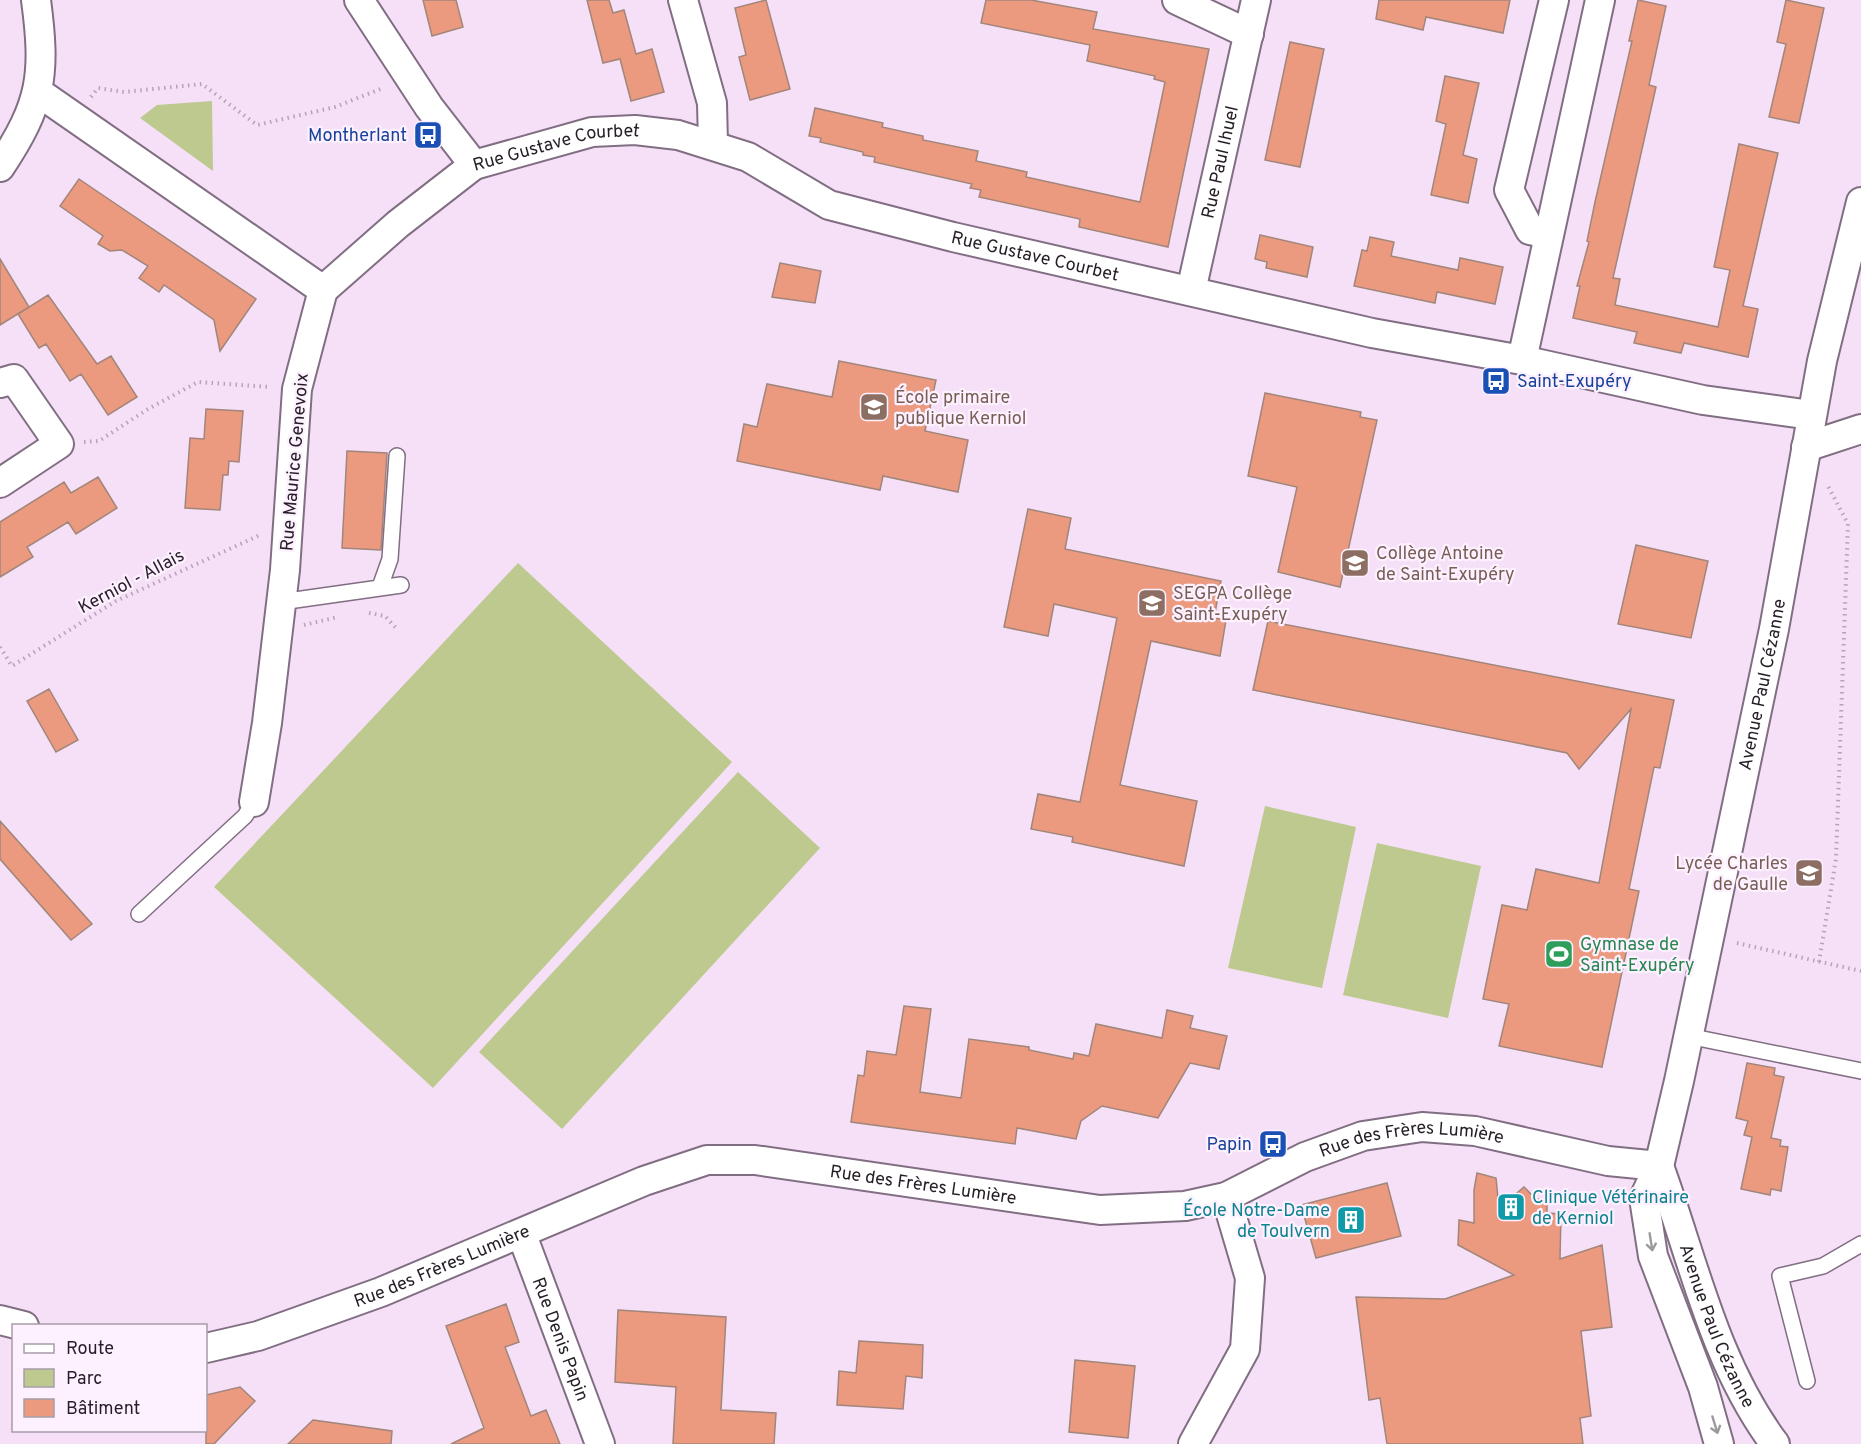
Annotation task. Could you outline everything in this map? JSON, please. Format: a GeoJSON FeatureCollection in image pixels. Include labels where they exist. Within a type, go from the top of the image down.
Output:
{"type":"FeatureCollection","features":[{"type":"Feature","properties":{"kind":"street"},"geometry":{"type":"LineString","coordinates":[[0,167],[30,118],[38,92],[41,63],[36,0]]}},
{"type":"Feature","properties":{"kind":"street","name":"Rue Gustave Courbet"},"geometry":{"type":"LineString","coordinates":[[359,0],[417,89],[474,165],[592,132],[635,130],[678,135],[713,144],[748,157],[829,205],[1060,263],[1371,333],[1522,360],[1703,400],[1811,415]]}},
{"type":"Feature","properties":{"kind":"street"},"geometry":{"type":"LineString","coordinates":[[1177,0],[1249,34]]}},
{"type":"Feature","properties":{"kind":"street","name":"Rue Paul Ihuel"},"geometry":{"type":"LineString","coordinates":[[1191,291],[1256,0]]}},
{"type":"Feature","properties":{"kind":"street"},"geometry":{"type":"LineString","coordinates":[[1549,234],[1530,230],[1509,190],[1554,0]]}},
{"type":"Feature","properties":{"kind":"street"},"geometry":{"type":"LineString","coordinates":[[1522,360],[1600,0]]}},
{"type":"Feature","properties":{"kind":"street"},"geometry":{"type":"LineString","coordinates":[[682,2],[712,103],[713,144]]}},
{"type":"Feature","properties":{"kind":"street"},"geometry":{"type":"LineString","coordinates":[[38,92],[323,290],[398,224],[474,165]]}},
{"type":"Feature","properties":{"kind":"street","name":"Avenue Paul Cézanne"},"geometry":{"type":"LineString","coordinates":[[1719,1444],[1703,1387],[1653,1256],[1644,1198],[1659,1166],[1688,1036],[1774,629],[1811,415],[1848,249],[1861,202]]}},
{"type":"Feature","properties":{"kind":"street","name":"Rue Maurice Genevoix"},"geometry":{"type":"LineString","coordinates":[[254,802],[267,723],[281,602],[297,388],[323,290]]}},
{"type":"Feature","properties":{"kind":"street"},"geometry":{"type":"LineString","coordinates":[[0,383],[15,379],[59,444],[0,483]]}},
{"type":"Feature","properties":{"kind":"street"},"geometry":{"type":"LineString","coordinates":[[1806,447],[1860,431]]}},
{"type":"Feature","properties":{"kind":"street","name":"Rue des Frères Lumière"},"geometry":{"type":"LineString","coordinates":[[207,1348],[258,1336],[358,1300],[522,1235],[644,1181],[708,1160],[756,1160],[1100,1210],[1185,1206],[1226,1197],[1283,1166],[1363,1136],[1422,1128],[1475,1131],[1608,1161],[1659,1166]]}},
{"type":"Feature","properties":{"kind":"street","name":"Avenue Paul Cézanne"},"geometry":{"type":"LineString","coordinates":[[1659,1166],[1678,1219],[1694,1275],[1734,1376],[1775,1444]]}},
{"type":"Feature","properties":{"kind":"street"},"geometry":{"type":"LineString","coordinates":[[1193,1444],[1245,1348],[1250,1278],[1226,1197]]}},
{"type":"Feature","properties":{"kind":"street","name":"Rue Denis Papin"},"geometry":{"type":"LineString","coordinates":[[522,1235],[600,1444]]}},
{"type":"Feature","properties":{"kind":"street"},"geometry":{"type":"LineString","coordinates":[[0,1320],[16,1324]]}},
{"type":"Feature","properties":{"kind":"lane"},"geometry":{"type":"LineString","coordinates":[[380,587],[390,559],[397,456]]}},
{"type":"Feature","properties":{"kind":"lane"},"geometry":{"type":"LineString","coordinates":[[281,602],[401,585]]}},
{"type":"Feature","properties":{"kind":"lane"},"geometry":{"type":"LineString","coordinates":[[139,914],[245,816],[254,802]]}},
{"type":"Feature","properties":{"kind":"lane"},"geometry":{"type":"LineString","coordinates":[[1688,1036],[1861,1071]]}},
{"type":"Feature","properties":{"kind":"lane"},"geometry":{"type":"LineString","coordinates":[[1807,1381],[1780,1276],[1823,1266],[1861,1244]]}},
{"type":"Feature","properties":{"kind":"path"},"geometry":{"type":"LineString","coordinates":[[74,118],[98,88],[124,92],[202,84],[258,125],[335,107],[386,87],[417,89]]}},
{"type":"Feature","properties":{"kind":"path"},"geometry":{"type":"LineString","coordinates":[[56,439],[99,441],[148,409],[198,382],[297,388]]}},
{"type":"Feature","properties":{"kind":"path"},"geometry":{"type":"LineString","coordinates":[[1800,481],[1824,479],[1848,524],[1836,859],[1819,962]]}},
{"type":"Feature","properties":{"kind":"path","name":"Kerniol - Allais"},"geometry":{"type":"LineString","coordinates":[[0,647],[12,666],[116,601],[202,560],[288,524]]}},
{"type":"Feature","properties":{"kind":"path"},"geometry":{"type":"LineString","coordinates":[[361,614],[385,615],[396,628]]}},
{"type":"Feature","properties":{"kind":"path"},"geometry":{"type":"LineString","coordinates":[[278,630],[342,617]]}},
{"type":"Feature","properties":{"kind":"path"},"geometry":{"type":"LineString","coordinates":[[1709,936],[1861,971]]}},
{"type":"Feature","properties":{"kind":"green space"},"geometry":{"type":"Polygon","coordinates":[[[212,101],[213,171],[140,118],[157,105],[212,101]]]}},
{"type":"Feature","properties":{"kind":"green space"},"geometry":{"type":"Polygon","coordinates":[[[518,563],[732,762],[433,1088],[214,887],[518,563]]]}},
{"type":"Feature","properties":{"kind":"green space"},"geometry":{"type":"Polygon","coordinates":[[[738,772],[820,848],[562,1129],[479,1052],[738,772]]]}},
{"type":"Feature","properties":{"kind":"green space"},"geometry":{"type":"Polygon","coordinates":[[[1265,806],[1356,827],[1322,988],[1228,968],[1265,806]]]}},
{"type":"Feature","properties":{"kind":"green space"},"geometry":{"type":"Polygon","coordinates":[[[1377,843],[1481,866],[1448,1018],[1343,995],[1377,843]]]}},
{"type":"Feature","properties":{"kind":"building"},"geometry":{"type":"Polygon","coordinates":[[[423,0],[456,0],[463,27],[432,36],[423,0]]]}},
{"type":"Feature","properties":{"kind":"building"},"geometry":{"type":"Polygon","coordinates":[[[587,0],[609,0],[613,13],[624,10],[636,54],[652,49],[664,92],[631,101],[620,59],[603,63],[587,0]]]}},
{"type":"Feature","properties":{"kind":"building"},"geometry":{"type":"Polygon","coordinates":[[[766,0],[790,89],[750,100],[739,57],[746,55],[735,8],[766,0]]]}},
{"type":"Feature","properties":{"kind":"building"},"geometry":{"type":"Polygon","coordinates":[[[986,0],[1031,0],[1097,12],[1093,29],[1209,49],[1168,247],[1079,227],[1080,219],[979,197],[981,190],[970,188],[972,184],[874,162],[875,157],[863,155],[863,152],[820,142],[821,138],[809,136],[815,108],[883,123],[882,127],[923,136],[923,140],[978,151],[976,161],[1027,172],[1026,177],[1140,202],[1165,82],[1154,79],[1155,76],[1087,61],[1090,45],[981,23],[986,0]]]}},
{"type":"Feature","properties":{"kind":"building"},"geometry":{"type":"Polygon","coordinates":[[[1379,0],[1510,0],[1503,33],[1426,17],[1423,30],[1376,19],[1379,0]]]}},
{"type":"Feature","properties":{"kind":"building"},"geometry":{"type":"Polygon","coordinates":[[[1638,0],[1666,6],[1649,85],[1656,87],[1613,278],[1620,279],[1615,305],[1718,327],[1730,270],[1714,267],[1739,144],[1778,153],[1743,306],[1758,309],[1748,357],[1684,343],[1681,353],[1634,343],[1637,332],[1573,318],[1580,286],[1577,286],[1589,242],[1587,241],[1595,202],[1632,41],[1629,41],[1638,0]]]}},
{"type":"Feature","properties":{"kind":"building"},"geometry":{"type":"Polygon","coordinates":[[[1786,0],[1824,8],[1799,123],[1769,117],[1786,44],[1777,42],[1786,0]]]}},
{"type":"Feature","properties":{"kind":"building"},"geometry":{"type":"Polygon","coordinates":[[[1290,42],[1324,49],[1300,167],[1265,160],[1290,42]]]}},
{"type":"Feature","properties":{"kind":"building"},"geometry":{"type":"Polygon","coordinates":[[[1445,76],[1479,83],[1463,155],[1477,159],[1468,203],[1431,195],[1446,124],[1436,121],[1445,76]]]}},
{"type":"Feature","properties":{"kind":"building"},"geometry":{"type":"Polygon","coordinates":[[[79,179],[256,299],[220,351],[214,320],[164,285],[159,292],[139,278],[148,266],[122,250],[110,251],[98,244],[103,236],[60,206],[79,179]]]}},
{"type":"Feature","properties":{"kind":"building"},"geometry":{"type":"Polygon","coordinates":[[[1260,235],[1313,247],[1307,277],[1266,268],[1267,262],[1255,259],[1260,235]]]}},
{"type":"Feature","properties":{"kind":"building"},"geometry":{"type":"Polygon","coordinates":[[[1370,237],[1394,242],[1391,256],[1458,270],[1460,258],[1503,267],[1495,304],[1437,292],[1435,303],[1354,286],[1362,250],[1367,251],[1370,237]]]}},
{"type":"Feature","properties":{"kind":"building"},"geometry":{"type":"Polygon","coordinates":[[[0,259],[29,307],[0,325],[0,259]]]}},
{"type":"Feature","properties":{"kind":"building"},"geometry":{"type":"Polygon","coordinates":[[[780,263],[821,271],[815,303],[772,297],[780,263]]]}},
{"type":"Feature","properties":{"kind":"building"},"geometry":{"type":"Polygon","coordinates":[[[48,295],[97,364],[111,356],[137,397],[108,415],[81,374],[70,381],[46,344],[39,348],[18,314],[48,295]]]}},
{"type":"Feature","properties":{"kind":"building"},"geometry":{"type":"Polygon","coordinates":[[[839,361],[936,380],[925,431],[968,440],[958,492],[883,476],[880,490],[737,461],[744,424],[757,427],[767,384],[832,397],[839,361]]]}},
{"type":"Feature","properties":{"kind":"building"},"geometry":{"type":"Polygon","coordinates":[[[1265,393],[1361,412],[1360,417],[1377,420],[1340,587],[1278,572],[1297,487],[1248,476],[1265,393]]]}},
{"type":"Feature","properties":{"kind":"building"},"geometry":{"type":"Polygon","coordinates":[[[206,409],[243,411],[239,462],[229,461],[228,475],[223,475],[220,510],[185,508],[190,438],[204,439],[206,409]]]}},
{"type":"Feature","properties":{"kind":"building"},"geometry":{"type":"Polygon","coordinates":[[[347,451],[387,453],[381,550],[342,548],[347,451]]]}},
{"type":"Feature","properties":{"kind":"building"},"geometry":{"type":"Polygon","coordinates":[[[98,477],[117,508],[76,534],[68,522],[27,547],[33,557],[0,577],[0,522],[64,482],[71,493],[98,477]]]}},
{"type":"Feature","properties":{"kind":"building"},"geometry":{"type":"Polygon","coordinates":[[[1028,509],[1071,518],[1065,549],[1221,581],[1214,618],[1226,620],[1220,656],[1151,641],[1120,785],[1197,801],[1184,866],[1072,842],[1073,837],[1031,829],[1038,794],[1080,802],[1117,618],[1054,604],[1048,636],[1004,627],[1028,509]]]}},
{"type":"Feature","properties":{"kind":"building"},"geometry":{"type":"Polygon","coordinates":[[[1636,545],[1708,561],[1691,638],[1618,624],[1636,545]]]}},
{"type":"Feature","properties":{"kind":"building"},"geometry":{"type":"Polygon","coordinates":[[[1268,621],[1674,700],[1660,768],[1654,767],[1629,889],[1639,891],[1602,1067],[1499,1046],[1509,1004],[1483,999],[1502,905],[1527,910],[1536,869],[1599,883],[1631,709],[1579,769],[1567,753],[1253,690],[1268,621]]]}},
{"type":"Feature","properties":{"kind":"building"},"geometry":{"type":"Polygon","coordinates":[[[49,689],[78,740],[56,752],[27,701],[49,689]]]}},
{"type":"Feature","properties":{"kind":"building"},"geometry":{"type":"Polygon","coordinates":[[[0,821],[92,924],[71,940],[0,859],[0,821]]]}},
{"type":"Feature","properties":{"kind":"building"},"geometry":{"type":"Polygon","coordinates":[[[904,1006],[931,1009],[920,1092],[961,1098],[969,1039],[1029,1047],[1029,1050],[1073,1059],[1074,1053],[1089,1056],[1096,1024],[1162,1038],[1167,1010],[1193,1016],[1190,1028],[1227,1036],[1219,1069],[1190,1063],[1158,1118],[1102,1106],[1081,1121],[1076,1139],[1017,1128],[1015,1144],[851,1122],[858,1075],[864,1076],[867,1051],[896,1055],[904,1006]]]}},
{"type":"Feature","properties":{"kind":"building"},"geometry":{"type":"Polygon","coordinates":[[[1747,1063],[1775,1068],[1774,1075],[1784,1077],[1771,1138],[1781,1140],[1780,1146],[1788,1147],[1781,1191],[1771,1189],[1770,1195],[1741,1189],[1752,1137],[1744,1135],[1748,1121],[1736,1118],[1747,1063]]]}},
{"type":"Feature","properties":{"kind":"building"},"geometry":{"type":"Polygon","coordinates":[[[1477,1173],[1496,1178],[1499,1208],[1524,1187],[1536,1199],[1547,1200],[1547,1213],[1561,1214],[1560,1259],[1602,1245],[1612,1327],[1581,1331],[1591,1416],[1580,1418],[1583,1444],[1387,1444],[1380,1398],[1369,1400],[1356,1297],[1445,1299],[1514,1275],[1458,1245],[1459,1220],[1474,1223],[1474,1190],[1477,1173]]]}},
{"type":"Feature","properties":{"kind":"building","name":"École Notre-Dame de Toulvern"},"geometry":{"type":"Polygon","coordinates":[[[1387,1183],[1401,1236],[1316,1258],[1301,1205],[1387,1183]]]}},
{"type":"Feature","properties":{"kind":"building"},"geometry":{"type":"Polygon","coordinates":[[[506,1304],[519,1342],[505,1347],[531,1416],[546,1410],[560,1444],[451,1444],[484,1428],[446,1326],[506,1304]]]}},
{"type":"Feature","properties":{"kind":"building"},"geometry":{"type":"Polygon","coordinates":[[[618,1310],[726,1317],[721,1410],[776,1413],[774,1444],[673,1444],[676,1387],[615,1382],[618,1310]]]}},
{"type":"Feature","properties":{"kind":"building"},"geometry":{"type":"Polygon","coordinates":[[[859,1341],[923,1345],[922,1378],[906,1376],[903,1409],[837,1405],[839,1371],[856,1373],[859,1341]]]}},
{"type":"Feature","properties":{"kind":"building"},"geometry":{"type":"Polygon","coordinates":[[[1075,1360],[1135,1366],[1128,1438],[1069,1432],[1075,1360]]]}},
{"type":"Feature","properties":{"kind":"building"},"geometry":{"type":"Polygon","coordinates":[[[240,1387],[255,1401],[214,1444],[206,1444],[207,1395],[240,1387]]]}},
{"type":"Feature","properties":{"kind":"building"},"geometry":{"type":"Polygon","coordinates":[[[313,1420],[392,1431],[391,1444],[288,1444],[313,1420]]]}},
{"type":"Feature","properties":{"kind":"place","name":"Montherlant"},"geometry":{"type":"Point","coordinates":[428,135]}},
{"type":"Feature","properties":{"kind":"place","name":"Saint-Exupéry"},"geometry":{"type":"Point","coordinates":[1496,381]}},
{"type":"Feature","properties":{"kind":"place","name":"École primaire publique Kerniol"},"geometry":{"type":"Point","coordinates":[874,407]}},
{"type":"Feature","properties":{"kind":"place","name":"Collège Antoine de Saint-Exupéry"},"geometry":{"type":"Point","coordinates":[1355,563]}},
{"type":"Feature","properties":{"kind":"place","name":"SEGPA Collège Saint-Exupéry"},"geometry":{"type":"Point","coordinates":[1152,603]}},
{"type":"Feature","properties":{"kind":"place","name":"Lycée Charles de Gaulle"},"geometry":{"type":"Point","coordinates":[1809,873]}},
{"type":"Feature","properties":{"kind":"place","name":"Gymnase de Saint-Exupéry"},"geometry":{"type":"Point","coordinates":[1559,954]}},
{"type":"Feature","properties":{"kind":"place","name":"Papin"},"geometry":{"type":"Point","coordinates":[1273,1144]}},
{"type":"Feature","properties":{"kind":"place","name":"Clinique Vétérinaire de Kerniol"},"geometry":{"type":"Point","coordinates":[1511,1207]}},
{"type":"Feature","properties":{"kind":"place","name":"École Notre-Dame de Toulvern"},"geometry":{"type":"Point","coordinates":[1351,1220]}}]}
